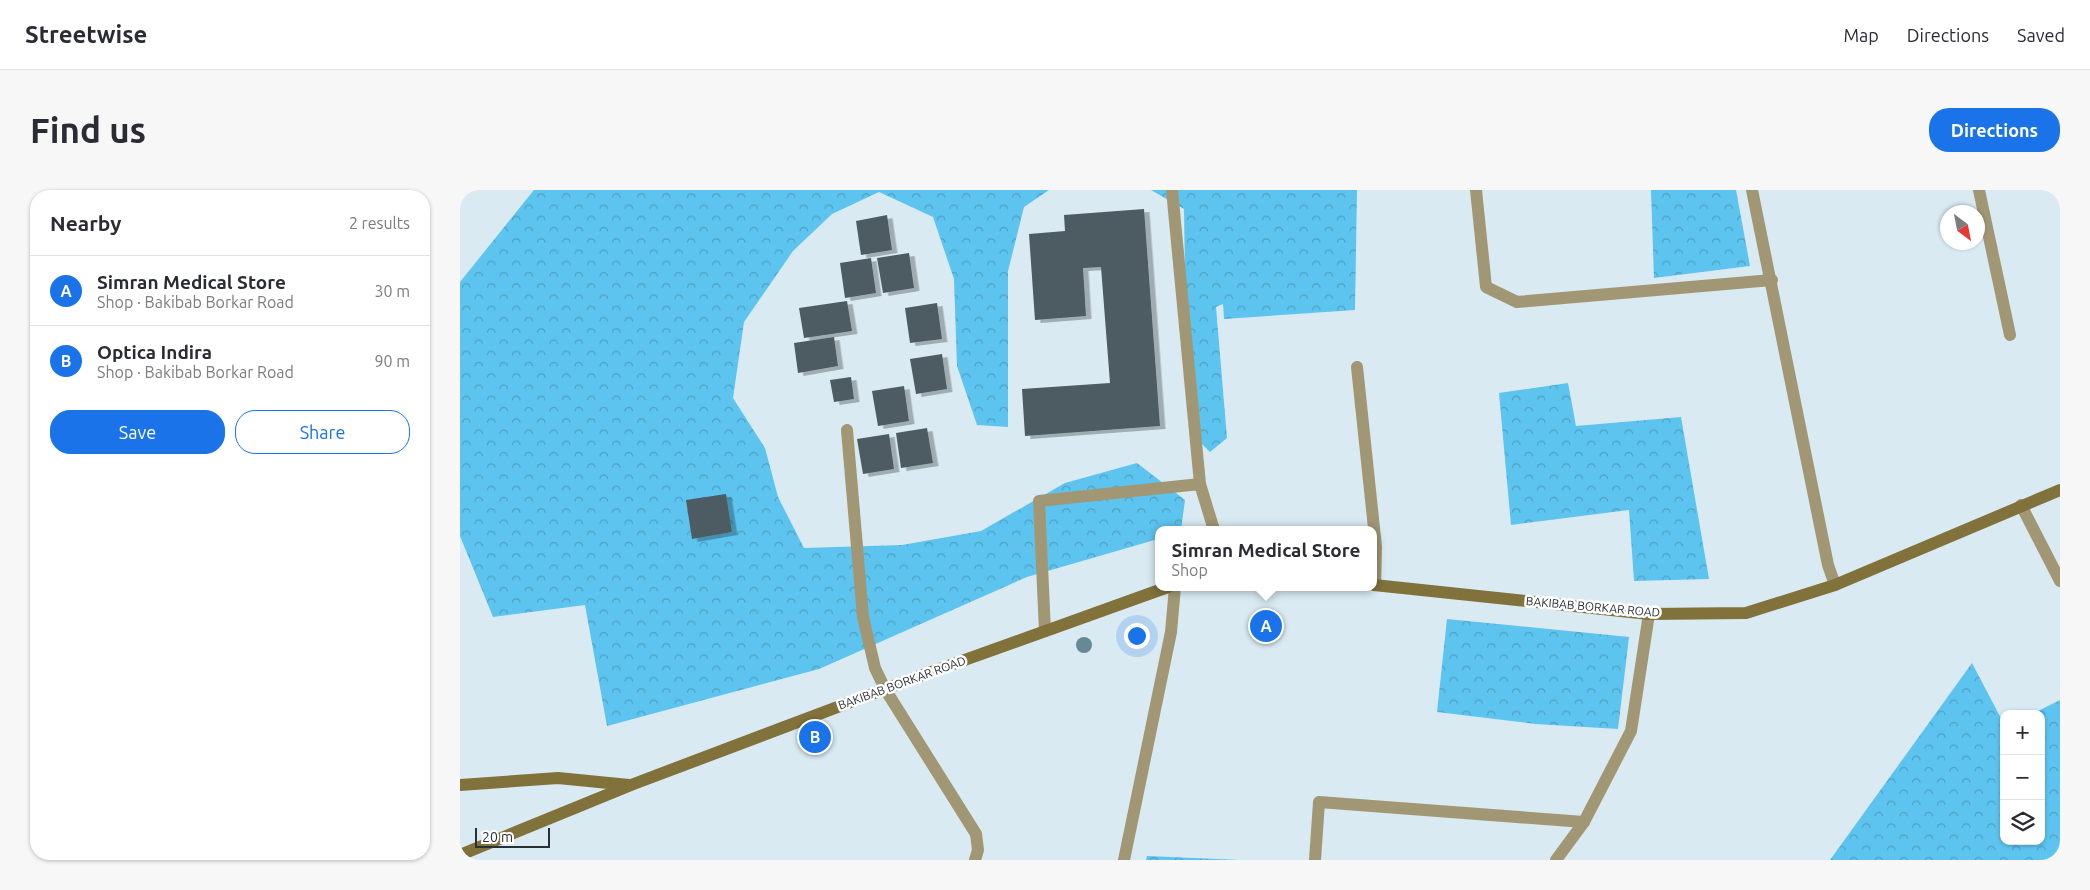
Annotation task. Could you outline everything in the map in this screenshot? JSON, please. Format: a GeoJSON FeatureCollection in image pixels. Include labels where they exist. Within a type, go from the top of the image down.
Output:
{"type":"FeatureCollection","features":[{"type":"Feature","properties":{"kind":"street"},"geometry":{"type":"LineString","coordinates":[[1172,190],[1200,484],[1213,526]]}},
{"type":"Feature","properties":{"kind":"street"},"geometry":{"type":"LineString","coordinates":[[1476,190],[1486,287],[1518,302],[1772,280]]}},
{"type":"Feature","properties":{"kind":"street"},"geometry":{"type":"LineString","coordinates":[[1752,190],[1772,280],[1828,565],[1835,585]]}},
{"type":"Feature","properties":{"kind":"street"},"geometry":{"type":"LineString","coordinates":[[1978,190],[2010,335]]}},
{"type":"Feature","properties":{"kind":"street"},"geometry":{"type":"LineString","coordinates":[[1357,367],[1374,526]]}},
{"type":"Feature","properties":{"kind":"street"},"geometry":{"type":"LineString","coordinates":[[847,430],[863,617],[875,668],[885,689],[976,834],[978,850],[975,860]]}},
{"type":"Feature","properties":{"kind":"street"},"geometry":{"type":"LineString","coordinates":[[1046,630],[1039,501],[1200,484]]}},
{"type":"Feature","properties":{"kind":"street","name":"BAKIBAB BORKAR ROAD"},"geometry":{"type":"LineString","coordinates":[[1377,585],[1649,614],[1746,613],[1835,585],[2060,490]]}},
{"type":"Feature","properties":{"kind":"street"},"geometry":{"type":"LineString","coordinates":[[2021,505],[2060,581]]}},
{"type":"Feature","properties":{"kind":"street","name":"BAKIBAB BORKAR ROAD"},"geometry":{"type":"LineString","coordinates":[[460,785],[558,778],[631,786],[885,689],[1157,591]]}},
{"type":"Feature","properties":{"kind":"street"},"geometry":{"type":"LineString","coordinates":[[1124,860],[1171,632],[1175,591]]}},
{"type":"Feature","properties":{"kind":"street"},"geometry":{"type":"LineString","coordinates":[[1556,860],[1584,822],[1631,731],[1649,614]]}},
{"type":"Feature","properties":{"kind":"street"},"geometry":{"type":"LineString","coordinates":[[460,855],[631,786]]}},
{"type":"Feature","properties":{"kind":"street"},"geometry":{"type":"LineString","coordinates":[[1315,860],[1320,802],[1584,822]]}},
{"type":"Feature","properties":{"kind":"green space"},"geometry":{"type":"Polygon","coordinates":[[[534,190],[1049,190],[1024,207],[1008,271],[1008,427],[977,425],[957,366],[954,279],[933,217],[879,192],[832,214],[793,251],[744,322],[733,398],[765,448],[778,497],[804,548],[902,545],[981,531],[1065,483],[1137,463],[1185,500],[1182,526],[1155,526],[1155,540],[1027,577],[819,669],[607,726],[585,605],[493,617],[460,536],[460,282],[534,190]]]}},
{"type":"Feature","properties":{"kind":"green space"},"geometry":{"type":"Polygon","coordinates":[[[1151,190],[1357,190],[1355,310],[1224,319],[1223,304],[1216,307],[1227,438],[1210,452],[1200,442],[1185,272],[1184,209],[1151,190]]]}},
{"type":"Feature","properties":{"kind":"green space"},"geometry":{"type":"Polygon","coordinates":[[[1651,190],[1736,190],[1750,266],[1654,278],[1651,190]]]}},
{"type":"Feature","properties":{"kind":"green space"},"geometry":{"type":"Polygon","coordinates":[[[1568,383],[1576,426],[1681,417],[1709,579],[1634,581],[1629,510],[1511,525],[1499,393],[1568,383]]]}},
{"type":"Feature","properties":{"kind":"green space"},"geometry":{"type":"Polygon","coordinates":[[[1447,619],[1629,637],[1618,729],[1536,724],[1437,712],[1447,619]]]}},
{"type":"Feature","properties":{"kind":"green space"},"geometry":{"type":"Polygon","coordinates":[[[1972,663],[2000,716],[2000,845],[2045,845],[2045,710],[2040,710],[2060,700],[2060,860],[1830,860],[1972,663]]]}},
{"type":"Feature","properties":{"kind":"green space"},"geometry":{"type":"Polygon","coordinates":[[[1147,856],[1240,860],[1146,860],[1147,856]]]}},
{"type":"Feature","properties":{"kind":"building"},"geometry":{"type":"Polygon","coordinates":[[[1144,209],[1160,426],[1025,436],[1022,389],[1110,383],[1101,267],[1083,268],[1086,316],[1035,320],[1029,234],[1065,231],[1064,215],[1144,209]]]}},
{"type":"Feature","properties":{"kind":"building"},"geometry":{"type":"Polygon","coordinates":[[[887,215],[892,250],[861,255],[856,221],[887,215]]]}},
{"type":"Feature","properties":{"kind":"building"},"geometry":{"type":"Polygon","coordinates":[[[909,253],[914,288],[883,293],[877,258],[909,253]]]}},
{"type":"Feature","properties":{"kind":"building"},"geometry":{"type":"Polygon","coordinates":[[[871,258],[876,293],[845,298],[840,263],[871,258]]]}},
{"type":"Feature","properties":{"kind":"building"},"geometry":{"type":"Polygon","coordinates":[[[847,301],[852,331],[804,338],[799,308],[847,301]]]}},
{"type":"Feature","properties":{"kind":"building"},"geometry":{"type":"Polygon","coordinates":[[[937,303],[942,339],[910,343],[905,308],[937,303]]]}},
{"type":"Feature","properties":{"kind":"building"},"geometry":{"type":"Polygon","coordinates":[[[834,337],[838,366],[798,373],[794,343],[834,337]]]}},
{"type":"Feature","properties":{"kind":"building"},"geometry":{"type":"Polygon","coordinates":[[[942,354],[947,389],[916,394],[910,359],[942,354]]]}},
{"type":"Feature","properties":{"kind":"building"},"geometry":{"type":"Polygon","coordinates":[[[851,377],[854,399],[834,402],[830,380],[851,377]]]}},
{"type":"Feature","properties":{"kind":"building"},"geometry":{"type":"Polygon","coordinates":[[[904,386],[909,421],[878,426],[872,391],[904,386]]]}},
{"type":"Feature","properties":{"kind":"building"},"geometry":{"type":"Polygon","coordinates":[[[927,428],[933,463],[901,468],[896,433],[927,428]]]}},
{"type":"Feature","properties":{"kind":"building"},"geometry":{"type":"Polygon","coordinates":[[[889,434],[894,469],[863,474],[857,439],[889,434]]]}},
{"type":"Feature","properties":{"kind":"building"},"geometry":{"type":"Polygon","coordinates":[[[726,494],[732,532],[692,539],[686,500],[726,494]]]}},
{"type":"Feature","properties":{"kind":"place","name":"Simran Medical Store"},"geometry":{"type":"Point","coordinates":[1266,626]}},
{"type":"Feature","properties":{"kind":"place","name":"Optica Indira"},"geometry":{"type":"Point","coordinates":[815,737]}}]}
